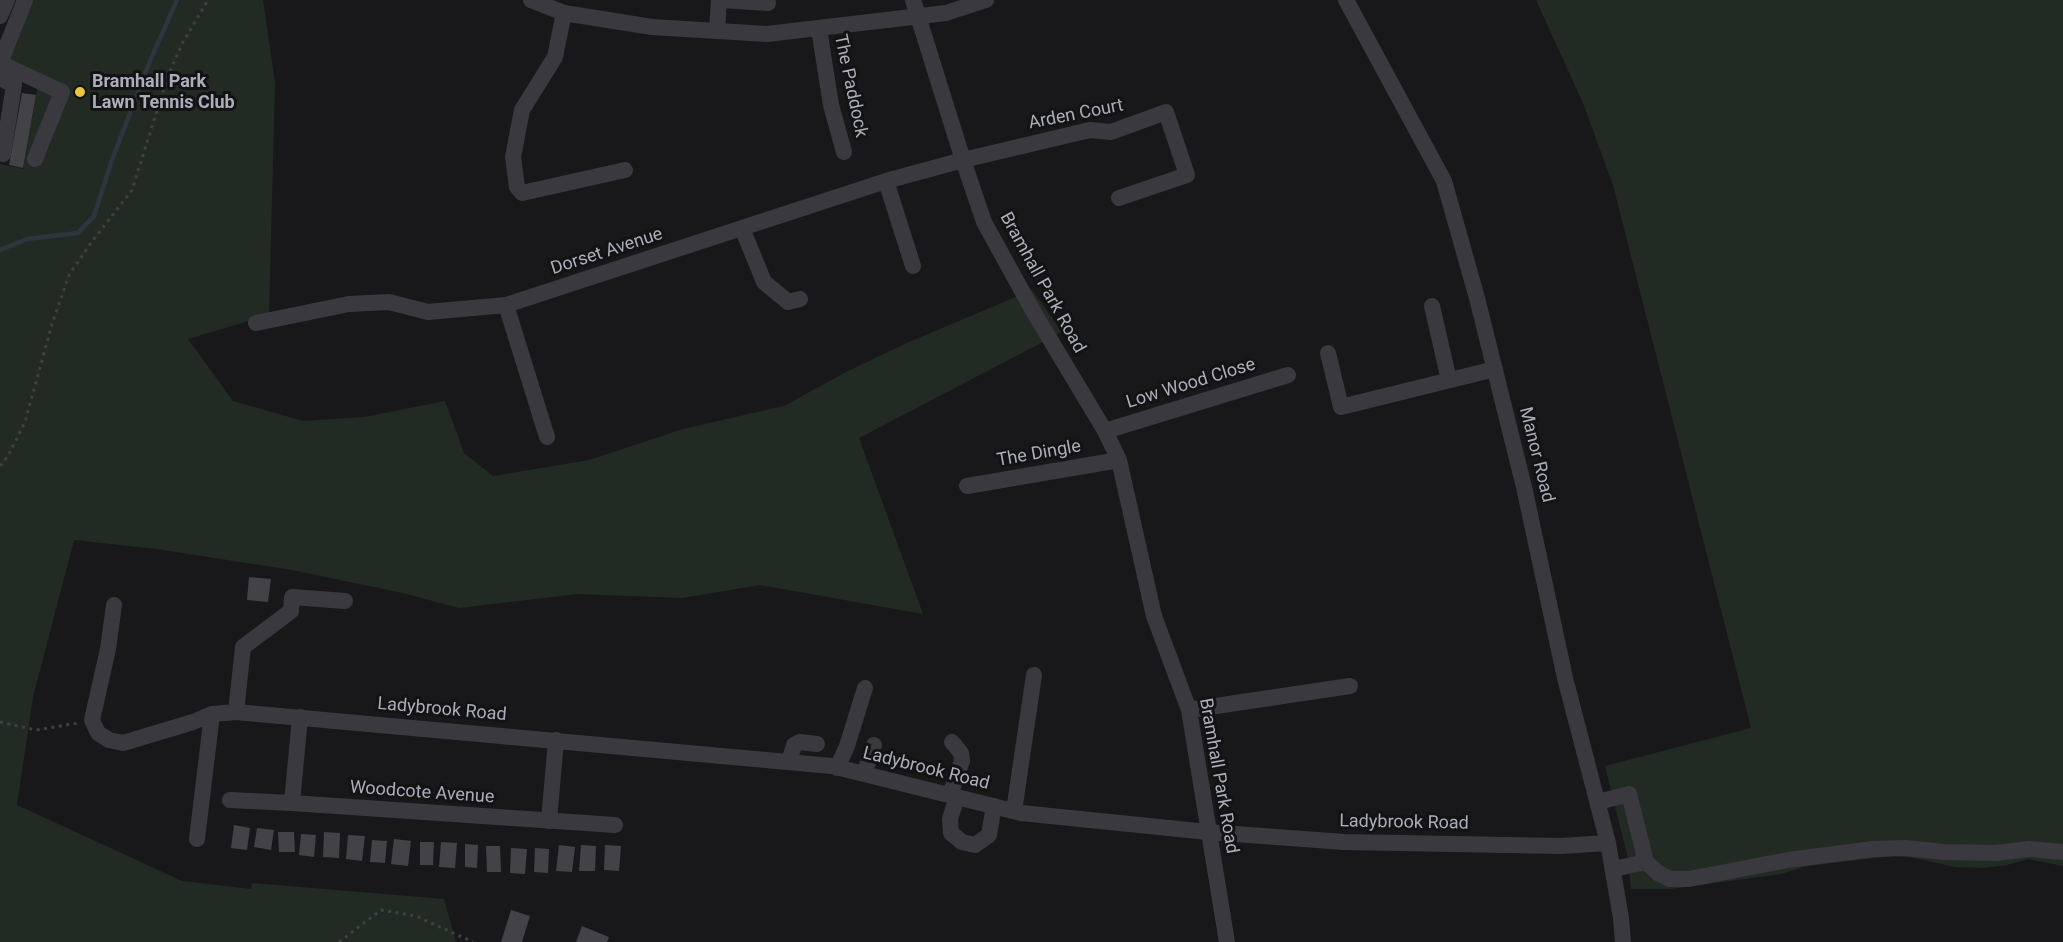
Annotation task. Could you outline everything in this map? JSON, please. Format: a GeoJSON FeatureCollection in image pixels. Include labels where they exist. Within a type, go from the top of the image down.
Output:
{"type":"FeatureCollection","features":[{"type":"Feature","properties":{"kind":"street"},"geometry":{"type":"LineString","coordinates":[[0,16],[7,0]]}},
{"type":"Feature","properties":{"kind":"street"},"geometry":{"type":"LineString","coordinates":[[25,0],[0,63],[62,92],[35,159]]}},
{"type":"Feature","properties":{"kind":"street"},"geometry":{"type":"LineString","coordinates":[[531,0],[564,13],[652,27],[767,34],[946,13],[986,0]]}},
{"type":"Feature","properties":{"kind":"street"},"geometry":{"type":"LineString","coordinates":[[717,31],[721,0],[768,3],[767,0]]}},
{"type":"Feature","properties":{"kind":"street","name":"Bramhall Park Road"},"geometry":{"type":"LineString","coordinates":[[913,0],[984,222],[1033,312],[1105,431],[1119,460],[1154,616],[1189,710],[1227,942]]}},
{"type":"Feature","properties":{"kind":"street","name":"Manor Road"},"geometry":{"type":"LineString","coordinates":[[1346,0],[1444,181],[1495,369],[1524,487],[1565,678],[1608,843],[1623,942]]}},
{"type":"Feature","properties":{"kind":"street"},"geometry":{"type":"LineString","coordinates":[[564,13],[555,57],[522,111],[513,157],[517,187],[522,193],[625,170]]}},
{"type":"Feature","properties":{"kind":"street","name":"The Paddock"},"geometry":{"type":"LineString","coordinates":[[819,28],[831,105],[844,152]]}},
{"type":"Feature","properties":{"kind":"street"},"geometry":{"type":"LineString","coordinates":[[0,78],[14,85],[3,154]]}},
{"type":"Feature","properties":{"kind":"street","name":"Arden Court"},"geometry":{"type":"LineString","coordinates":[[963,160],[1090,130],[1111,132],[1166,112],[1187,175],[1119,198]]}},
{"type":"Feature","properties":{"kind":"street","name":"Dorset Avenue"},"geometry":{"type":"LineString","coordinates":[[256,323],[349,304],[389,302],[428,312],[506,305],[886,181],[963,160]]}},
{"type":"Feature","properties":{"kind":"street"},"geometry":{"type":"LineString","coordinates":[[886,181],[913,266]]}},
{"type":"Feature","properties":{"kind":"street"},"geometry":{"type":"LineString","coordinates":[[742,228],[764,282],[788,302],[800,299]]}},
{"type":"Feature","properties":{"kind":"street"},"geometry":{"type":"LineString","coordinates":[[506,305],[547,437]]}},
{"type":"Feature","properties":{"kind":"street"},"geometry":{"type":"LineString","coordinates":[[1432,306],[1449,380]]}},
{"type":"Feature","properties":{"kind":"street"},"geometry":{"type":"LineString","coordinates":[[1328,353],[1341,407],[1495,369]]}},
{"type":"Feature","properties":{"kind":"street","name":"Low Wood Close"},"geometry":{"type":"LineString","coordinates":[[1105,431],[1288,375]]}},
{"type":"Feature","properties":{"kind":"street","name":"The Dingle"},"geometry":{"type":"LineString","coordinates":[[967,486],[1119,460]]}},
{"type":"Feature","properties":{"kind":"street"},"geometry":{"type":"LineString","coordinates":[[236,712],[243,647],[291,611],[292,597],[345,601]]}},
{"type":"Feature","properties":{"kind":"street"},"geometry":{"type":"LineString","coordinates":[[92,720],[108,649],[114,605]]}},
{"type":"Feature","properties":{"kind":"street"},"geometry":{"type":"LineString","coordinates":[[1014,811],[1034,675]]}},
{"type":"Feature","properties":{"kind":"street"},"geometry":{"type":"LineString","coordinates":[[1189,710],[1350,686]]}},
{"type":"Feature","properties":{"kind":"street"},"geometry":{"type":"LineString","coordinates":[[837,768],[847,746],[865,687]]}},
{"type":"Feature","properties":{"kind":"street","name":"Ladybrook Road"},"geometry":{"type":"LineString","coordinates":[[92,720],[98,733],[110,740],[123,743],[212,714],[236,712],[789,762],[837,768],[1014,811],[1208,832],[1344,842],[1561,846],[1608,843]]}},
{"type":"Feature","properties":{"kind":"street"},"geometry":{"type":"LineString","coordinates":[[197,839],[212,714]]}},
{"type":"Feature","properties":{"kind":"street"},"geometry":{"type":"LineString","coordinates":[[292,803],[300,717]]}},
{"type":"Feature","properties":{"kind":"street"},"geometry":{"type":"LineString","coordinates":[[549,821],[556,740]]}},
{"type":"Feature","properties":{"kind":"street"},"geometry":{"type":"LineString","coordinates":[[789,762],[794,745],[800,742],[817,744]]}},
{"type":"Feature","properties":{"kind":"street"},"geometry":{"type":"LineString","coordinates":[[952,742],[961,753],[962,761],[953,796],[951,833],[962,842],[975,844],[989,835],[994,806]]}},
{"type":"Feature","properties":{"kind":"street"},"geometry":{"type":"LineString","coordinates":[[864,774],[874,745]]}},
{"type":"Feature","properties":{"kind":"street"},"geometry":{"type":"LineString","coordinates":[[1598,802],[1629,794],[1646,862],[1658,873],[1670,879],[1689,879],[1788,860],[1873,849],[1905,848],[1944,852],[1996,853],[2029,849],[2063,852]]}},
{"type":"Feature","properties":{"kind":"street","name":"Woodcote Avenue"},"geometry":{"type":"LineString","coordinates":[[230,800],[615,825]]}},
{"type":"Feature","properties":{"kind":"street"},"geometry":{"type":"LineString","coordinates":[[1613,869],[1646,862]]}},
{"type":"Feature","properties":{"kind":"path"},"geometry":{"type":"LineString","coordinates":[[0,466],[8,456],[25,422],[52,324],[69,275],[132,190],[168,76],[183,42],[208,0]]}},
{"type":"Feature","properties":{"kind":"path"},"geometry":{"type":"LineString","coordinates":[[0,722],[36,730],[92,720]]}},
{"type":"Feature","properties":{"kind":"path"},"geometry":{"type":"LineString","coordinates":[[339,942],[381,910],[416,916],[473,942]]}},
{"type":"Feature","properties":{"kind":"shaded area"},"geometry":{"type":"Polygon","coordinates":[[[21,0],[263,0],[275,83],[269,315],[188,339],[233,401],[303,421],[364,417],[445,401],[464,453],[493,476],[589,460],[683,429],[784,406],[848,371],[907,343],[1032,290],[1062,332],[859,438],[923,614],[760,585],[682,598],[577,594],[459,608],[403,593],[292,570],[157,549],[74,540],[33,697],[17,805],[182,881],[251,889],[252,883],[444,899],[456,942],[0,942],[0,164],[23,169],[38,84],[0,69],[21,0]]]}},
{"type":"Feature","properties":{"kind":"shaded area"},"geometry":{"type":"Polygon","coordinates":[[[1536,0],[2063,0],[2063,866],[2028,859],[1983,868],[1955,867],[1910,857],[1893,856],[1807,866],[1781,874],[1670,889],[1631,889],[1628,858],[1605,766],[1751,728],[1613,185],[1583,103],[1536,0]]]}},
{"type":"Feature","properties":{"kind":"building"},"geometry":{"type":"Polygon","coordinates":[[[22,93],[36,95],[23,168],[9,165],[22,93]]]}},
{"type":"Feature","properties":{"kind":"building"},"geometry":{"type":"Polygon","coordinates":[[[249,577],[271,579],[268,602],[247,600],[249,577]]]}},
{"type":"Feature","properties":{"kind":"building"},"geometry":{"type":"Polygon","coordinates":[[[234,825],[250,828],[247,850],[231,848],[234,825]]]}},
{"type":"Feature","properties":{"kind":"building"},"geometry":{"type":"Polygon","coordinates":[[[257,828],[274,830],[271,850],[254,847],[257,828]]]}},
{"type":"Feature","properties":{"kind":"building"},"geometry":{"type":"Polygon","coordinates":[[[278,832],[294,832],[295,852],[279,852],[278,832]]]}},
{"type":"Feature","properties":{"kind":"building"},"geometry":{"type":"Polygon","coordinates":[[[324,832],[340,833],[339,858],[323,857],[324,832]]]}},
{"type":"Feature","properties":{"kind":"building"},"geometry":{"type":"Polygon","coordinates":[[[301,834],[316,835],[314,857],[299,855],[301,834]]]}},
{"type":"Feature","properties":{"kind":"building"},"geometry":{"type":"Polygon","coordinates":[[[348,835],[365,836],[362,861],[346,859],[348,835]]]}},
{"type":"Feature","properties":{"kind":"building"},"geometry":{"type":"Polygon","coordinates":[[[394,839],[411,841],[408,866],[391,864],[394,839]]]}},
{"type":"Feature","properties":{"kind":"building"},"geometry":{"type":"Polygon","coordinates":[[[372,840],[387,841],[385,863],[370,862],[372,840]]]}},
{"type":"Feature","properties":{"kind":"building"},"geometry":{"type":"Polygon","coordinates":[[[420,842],[434,842],[433,865],[420,865],[420,842]]]}},
{"type":"Feature","properties":{"kind":"building"},"geometry":{"type":"Polygon","coordinates":[[[441,842],[457,843],[455,868],[439,867],[441,842]]]}},
{"type":"Feature","properties":{"kind":"building"},"geometry":{"type":"Polygon","coordinates":[[[465,844],[478,845],[477,868],[465,867],[465,844]]]}},
{"type":"Feature","properties":{"kind":"building"},"geometry":{"type":"Polygon","coordinates":[[[559,845],[575,847],[572,872],[556,871],[559,845]]]}},
{"type":"Feature","properties":{"kind":"building"},"geometry":{"type":"Polygon","coordinates":[[[581,845],[596,846],[595,871],[579,871],[581,845]]]}},
{"type":"Feature","properties":{"kind":"building"},"geometry":{"type":"Polygon","coordinates":[[[605,845],[621,846],[619,871],[604,870],[605,845]]]}},
{"type":"Feature","properties":{"kind":"building"},"geometry":{"type":"Polygon","coordinates":[[[486,846],[500,846],[501,872],[487,872],[486,846]]]}},
{"type":"Feature","properties":{"kind":"building"},"geometry":{"type":"Polygon","coordinates":[[[511,848],[527,849],[525,874],[510,873],[511,848]]]}},
{"type":"Feature","properties":{"kind":"building"},"geometry":{"type":"Polygon","coordinates":[[[535,848],[549,849],[548,873],[534,872],[535,848]]]}},
{"type":"Feature","properties":{"kind":"building"},"geometry":{"type":"Polygon","coordinates":[[[511,910],[530,916],[522,942],[501,942],[511,910]]]}},
{"type":"Feature","properties":{"kind":"building"},"geometry":{"type":"Polygon","coordinates":[[[582,926],[609,937],[607,942],[576,942],[582,926]]]}},
{"type":"Feature","properties":{"kind":"waterway"},"geometry":{"type":"LineString","coordinates":[[0,250],[27,239],[78,233],[94,216],[112,160],[150,61],[177,0]]}},
{"type":"Feature","properties":{"kind":"place","name":"Bramhall Park Lawn Tennis Club"},"geometry":{"type":"Point","coordinates":[80,92]}}]}
